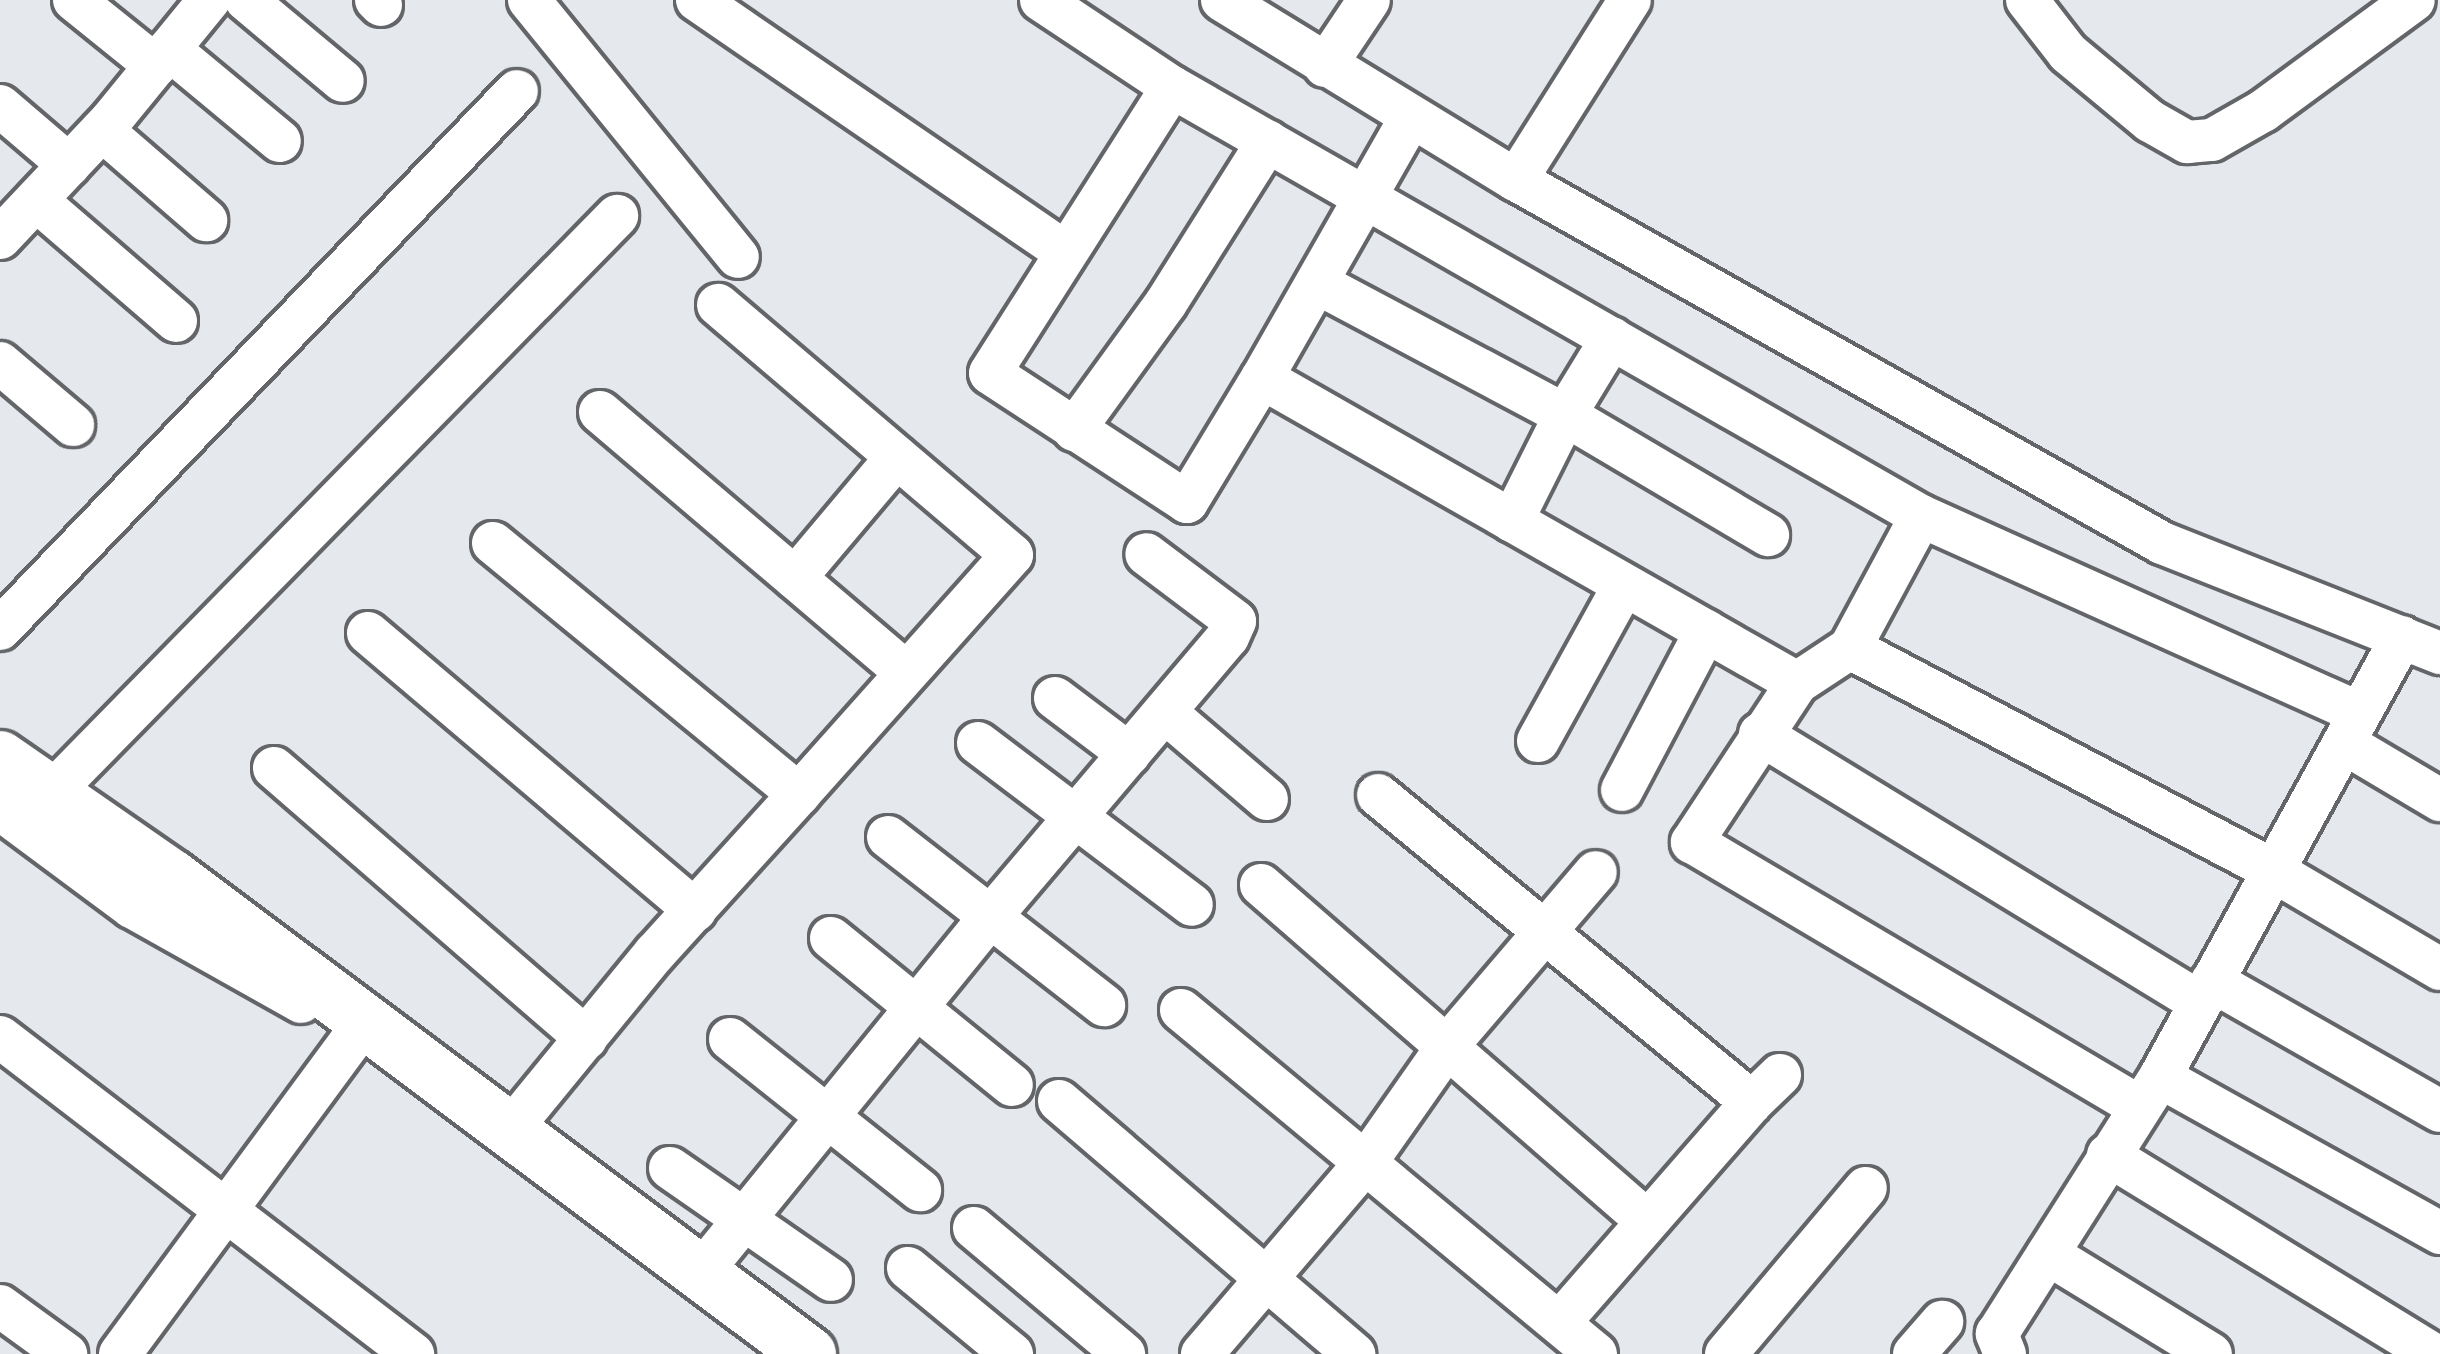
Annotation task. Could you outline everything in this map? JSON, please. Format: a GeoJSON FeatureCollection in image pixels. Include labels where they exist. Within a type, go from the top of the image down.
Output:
{"type":"FeatureCollection","features":[{"type":"Feature","properties":{"kind":"main road"},"geometry":{"type":"LineString","coordinates":[[0,758],[308,993],[703,1270],[808,1354]]}},
{"type":"Feature","properties":{"kind":"main road"},"geometry":{"type":"LineString","coordinates":[[0,783],[167,888]]}},
{"type":"Feature","properties":{"kind":"main road"},"geometry":{"type":"LineString","coordinates":[[308,993],[352,1039],[769,1354]]}},
{"type":"Feature","properties":{"kind":"street"},"geometry":{"type":"LineString","coordinates":[[74,0],[280,141]]}},
{"type":"Feature","properties":{"kind":"street"},"geometry":{"type":"LineString","coordinates":[[0,238],[102,130],[209,0]]}},
{"type":"Feature","properties":{"kind":"street"},"geometry":{"type":"LineString","coordinates":[[246,0],[343,81]]}},
{"type":"Feature","properties":{"kind":"street"},"geometry":{"type":"LineString","coordinates":[[529,0],[738,257]]}},
{"type":"Feature","properties":{"kind":"street"},"geometry":{"type":"LineString","coordinates":[[697,0],[1066,254]]}},
{"type":"Feature","properties":{"kind":"street"},"geometry":{"type":"LineString","coordinates":[[1041,0],[1172,87],[1921,517],[2352,728],[2440,800]]}},
{"type":"Feature","properties":{"kind":"street"},"geometry":{"type":"LineString","coordinates":[[1222,0],[1516,180],[2162,543],[2421,645],[2352,728],[2149,1091],[1997,1334],[2005,1354]]}},
{"type":"Feature","properties":{"kind":"street"},"geometry":{"type":"LineString","coordinates":[[1325,66],[1369,0]]}},
{"type":"Feature","properties":{"kind":"street"},"geometry":{"type":"LineString","coordinates":[[1516,180],[1630,0]]}},
{"type":"Feature","properties":{"kind":"street"},"geometry":{"type":"LineString","coordinates":[[2027,0],[2068,52],[2150,121],[2187,142],[2212,140],[2263,112],[2414,0]]}},
{"type":"Feature","properties":{"kind":"street"},"geometry":{"type":"LineString","coordinates":[[1172,87],[990,373],[1187,502],[1411,117]]}},
{"type":"Feature","properties":{"kind":"street"},"geometry":{"type":"LineString","coordinates":[[0,629],[517,91]]}},
{"type":"Feature","properties":{"kind":"street"},"geometry":{"type":"LineString","coordinates":[[0,106],[69,165]]}},
{"type":"Feature","properties":{"kind":"street"},"geometry":{"type":"LineString","coordinates":[[102,130],[206,220]]}},
{"type":"Feature","properties":{"kind":"street"},"geometry":{"type":"LineString","coordinates":[[1074,430],[1166,302],[1268,141]]}},
{"type":"Feature","properties":{"kind":"street"},"geometry":{"type":"LineString","coordinates":[[36,200],[176,321]]}},
{"type":"Feature","properties":{"kind":"street"},"geometry":{"type":"LineString","coordinates":[[67,778],[616,216]]}},
{"type":"Feature","properties":{"kind":"street"},"geometry":{"type":"LineString","coordinates":[[1317,283],[1565,415],[1768,535]]}},
{"type":"Feature","properties":{"kind":"street"},"geometry":{"type":"LineString","coordinates":[[509,1130],[694,910],[1012,554],[718,305]]}},
{"type":"Feature","properties":{"kind":"street"},"geometry":{"type":"LineString","coordinates":[[1512,521],[1565,415],[1612,338]]}},
{"type":"Feature","properties":{"kind":"street"},"geometry":{"type":"LineString","coordinates":[[0,363],[73,425]]}},
{"type":"Feature","properties":{"kind":"street"},"geometry":{"type":"LineString","coordinates":[[1262,378],[1797,683]]}},
{"type":"Feature","properties":{"kind":"street"},"geometry":{"type":"LineString","coordinates":[[600,412],[904,671]]}},
{"type":"Feature","properties":{"kind":"street"},"geometry":{"type":"LineString","coordinates":[[795,578],[897,457]]}},
{"type":"Feature","properties":{"kind":"street"},"geometry":{"type":"LineString","coordinates":[[1921,517],[1850,649],[1797,683],[1691,842],[2149,1091],[2440,1233]]}},
{"type":"Feature","properties":{"kind":"street"},"geometry":{"type":"LineString","coordinates":[[493,543],[799,794]]}},
{"type":"Feature","properties":{"kind":"street"},"geometry":{"type":"LineString","coordinates":[[703,1270],[1235,621],[1145,554]]}},
{"type":"Feature","properties":{"kind":"street"},"geometry":{"type":"LineString","coordinates":[[1538,741],[1624,585]]}},
{"type":"Feature","properties":{"kind":"street"},"geometry":{"type":"LineString","coordinates":[[1622,790],[1706,631]]}},
{"type":"Feature","properties":{"kind":"street"},"geometry":{"type":"LineString","coordinates":[[368,633],[694,910]]}},
{"type":"Feature","properties":{"kind":"street"},"geometry":{"type":"LineString","coordinates":[[1850,649],[2272,870],[2440,969]]}},
{"type":"Feature","properties":{"kind":"street"},"geometry":{"type":"LineString","coordinates":[[1055,698],[1129,754]]}},
{"type":"Feature","properties":{"kind":"street"},"geometry":{"type":"LineString","coordinates":[[1165,712],[1267,799]]}},
{"type":"Feature","properties":{"kind":"street"},"geometry":{"type":"LineString","coordinates":[[0,728],[172,855],[308,993]]}},
{"type":"Feature","properties":{"kind":"street"},"geometry":{"type":"LineString","coordinates":[[1760,734],[2206,992],[2440,1111]]}},
{"type":"Feature","properties":{"kind":"street"},"geometry":{"type":"LineString","coordinates":[[978,743],[1192,904]]}},
{"type":"Feature","properties":{"kind":"street"},"geometry":{"type":"LineString","coordinates":[[274,768],[586,1038]]}},
{"type":"Feature","properties":{"kind":"street"},"geometry":{"type":"LineString","coordinates":[[1378,795],[1540,933],[1766,1088],[1558,1323]]}},
{"type":"Feature","properties":{"kind":"street"},"geometry":{"type":"LineString","coordinates":[[0,809],[132,907],[308,993]]}},
{"type":"Feature","properties":{"kind":"street"},"geometry":{"type":"LineString","coordinates":[[888,837],[1104,1005]]}},
{"type":"Feature","properties":{"kind":"street"},"geometry":{"type":"LineString","coordinates":[[1202,1354],[1367,1161],[1449,1044],[1596,872]]}},
{"type":"Feature","properties":{"kind":"street"},"geometry":{"type":"LineString","coordinates":[[1261,885],[1646,1220]]}},
{"type":"Feature","properties":{"kind":"street"},"geometry":{"type":"LineString","coordinates":[[831,938],[1012,1085]]}},
{"type":"Feature","properties":{"kind":"street"},"geometry":{"type":"LineString","coordinates":[[1181,1010],[1596,1354]]}},
{"type":"Feature","properties":{"kind":"street"},"geometry":{"type":"LineString","coordinates":[[0,1037],[228,1207],[412,1354]]}},
{"type":"Feature","properties":{"kind":"street"},"geometry":{"type":"LineString","coordinates":[[120,1354],[352,1039]]}},
{"type":"Feature","properties":{"kind":"street"},"geometry":{"type":"LineString","coordinates":[[730,1040],[920,1190]]}},
{"type":"Feature","properties":{"kind":"street"},"geometry":{"type":"LineString","coordinates":[[1059,1101],[1269,1276],[1354,1354]]}},
{"type":"Feature","properties":{"kind":"street"},"geometry":{"type":"LineString","coordinates":[[2108,1155],[2433,1354]]}},
{"type":"Feature","properties":{"kind":"street"},"geometry":{"type":"LineString","coordinates":[[670,1168],[832,1280]]}},
{"type":"Feature","properties":{"kind":"street"},"geometry":{"type":"LineString","coordinates":[[1726,1354],[1866,1188]]}},
{"type":"Feature","properties":{"kind":"street"},"geometry":{"type":"LineString","coordinates":[[974,1228],[1124,1354]]}},
{"type":"Feature","properties":{"kind":"street"},"geometry":{"type":"LineString","coordinates":[[2048,1254],[2211,1354]]}},
{"type":"Feature","properties":{"kind":"street"},"geometry":{"type":"LineString","coordinates":[[908,1268],[1012,1354]]}},
{"type":"Feature","properties":{"kind":"street"},"geometry":{"type":"LineString","coordinates":[[0,1306],[67,1354]]}},
{"type":"Feature","properties":{"kind":"street"},"geometry":{"type":"LineString","coordinates":[[1914,1354],[1942,1322]]}}]}
